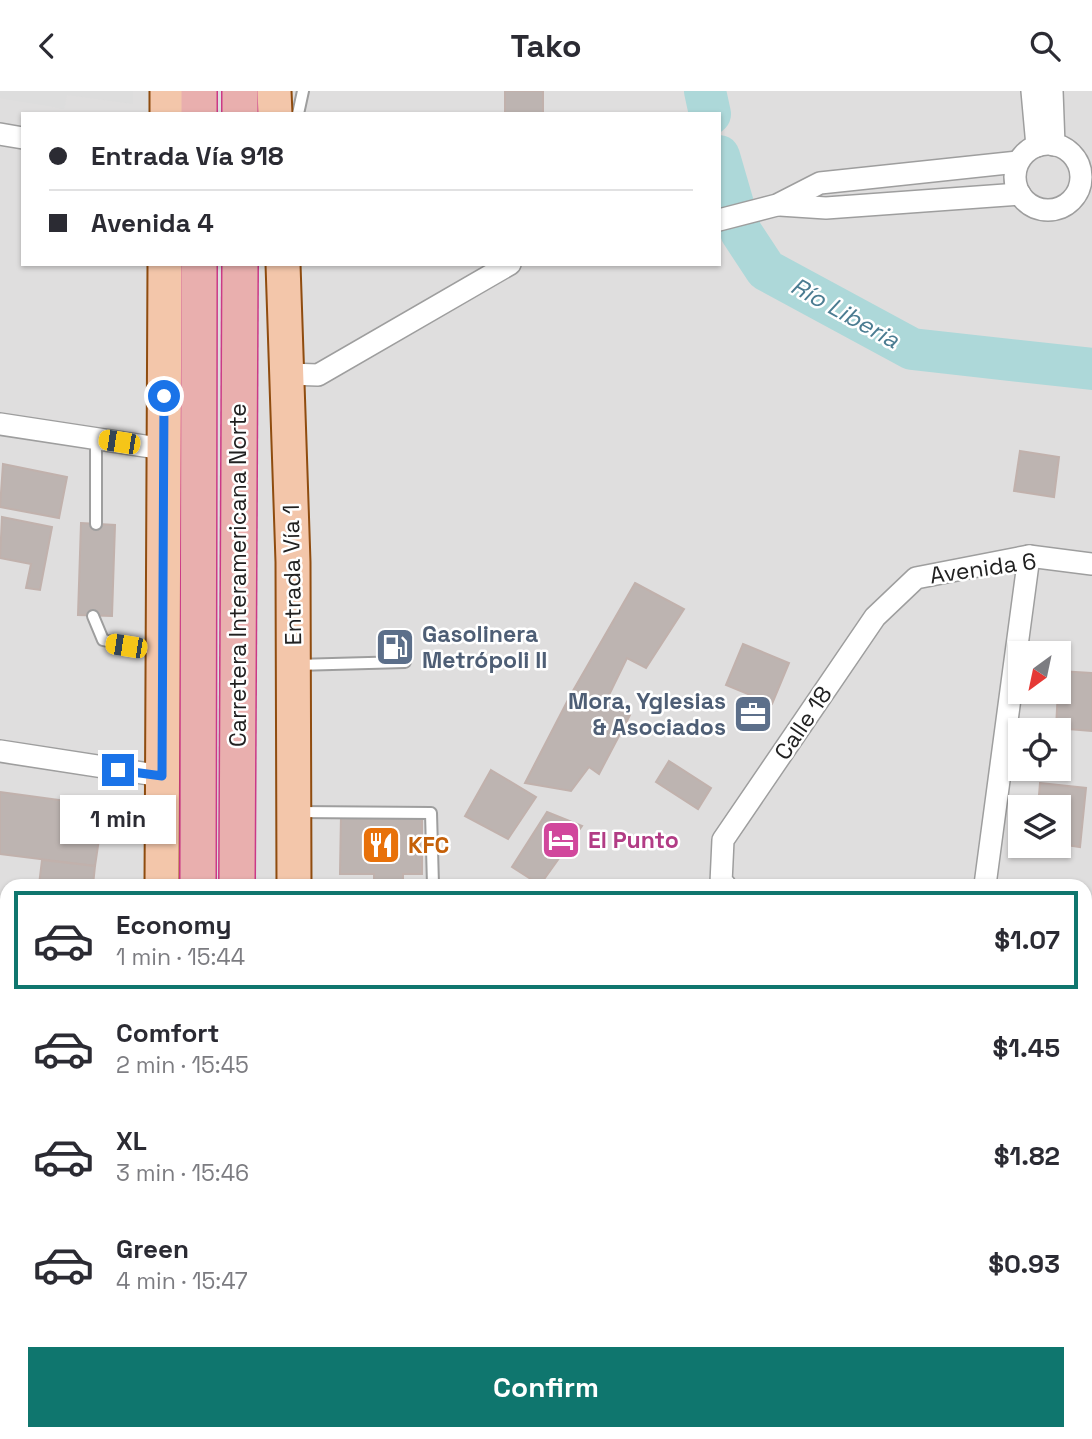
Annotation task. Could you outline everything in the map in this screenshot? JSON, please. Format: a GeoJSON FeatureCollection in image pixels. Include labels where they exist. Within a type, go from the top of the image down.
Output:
{"type":"FeatureCollection","features":[{"type":"Feature","properties":{"kind":"highway"},"geometry":{"type":"LineString","coordinates":[[199,91],[199,112]]}},
{"type":"Feature","properties":{"kind":"highway"},"geometry":{"type":"LineString","coordinates":[[240,91],[240,112]]}},
{"type":"Feature","properties":{"kind":"highway","name":"Carretera Interamericana Norte"},"geometry":{"type":"LineString","coordinates":[[198,266],[198,879]]}},
{"type":"Feature","properties":{"kind":"highway","name":"Carretera Interamericana Norte"},"geometry":{"type":"LineString","coordinates":[[237,879],[240,266]]}},
{"type":"Feature","properties":{"kind":"main road"},"geometry":{"type":"LineString","coordinates":[[167,91],[167,112]]}},
{"type":"Feature","properties":{"kind":"main road"},"geometry":{"type":"LineString","coordinates":[[274,91],[275,112]]}},
{"type":"Feature","properties":{"kind":"main road"},"geometry":{"type":"LineString","coordinates":[[162,879],[161,647],[165,266]]}},
{"type":"Feature","properties":{"kind":"main road","name":"Entrada Vía 1"},"geometry":{"type":"LineString","coordinates":[[282,266],[288,374],[294,879]]}},
{"type":"Feature","properties":{"kind":"street"},"geometry":{"type":"LineString","coordinates":[[1032,91],[1046,145]]}},
{"type":"Feature","properties":{"kind":"street"},"geometry":{"type":"LineString","coordinates":[[1046,145],[1052,91]]}},
{"type":"Feature","properties":{"kind":"street"},"geometry":{"type":"LineString","coordinates":[[0,134],[21,138]]}},
{"type":"Feature","properties":{"kind":"street"},"geometry":{"type":"LineString","coordinates":[[1046,145],[1067,150],[1086,163],[1082,174],[1085,190],[1068,203],[1047,209],[1036,207],[1020,194],[1015,183],[1018,162],[1024,152],[1046,145]]}},
{"type":"Feature","properties":{"kind":"street"},"geometry":{"type":"LineString","coordinates":[[721,219],[770,207],[820,183],[1018,162]]}},
{"type":"Feature","properties":{"kind":"street"},"geometry":{"type":"LineString","coordinates":[[770,207],[826,208],[1020,194]]}},
{"type":"Feature","properties":{"kind":"street"},"geometry":{"type":"LineString","coordinates":[[288,374],[318,375],[507,266]]}},
{"type":"Feature","properties":{"kind":"street"},"geometry":{"type":"LineString","coordinates":[[0,424],[163,449]]}},
{"type":"Feature","properties":{"kind":"street"},"geometry":{"type":"LineString","coordinates":[[986,879],[1029,556]]}},
{"type":"Feature","properties":{"kind":"street","name":"Avenida 6"},"geometry":{"type":"LineString","coordinates":[[916,578],[1029,556],[1092,564]]}},
{"type":"Feature","properties":{"kind":"street","name":"Calle 18"},"geometry":{"type":"LineString","coordinates":[[723,879],[723,840],[875,617],[916,578]]}},
{"type":"Feature","properties":{"kind":"street"},"geometry":{"type":"LineString","coordinates":[[0,751],[162,776]]}},
{"type":"Feature","properties":{"kind":"lane"},"geometry":{"type":"LineString","coordinates":[[298,112],[303,91]]}},
{"type":"Feature","properties":{"kind":"lane"},"geometry":{"type":"LineString","coordinates":[[96,438],[96,524]]}},
{"type":"Feature","properties":{"kind":"lane"},"geometry":{"type":"LineString","coordinates":[[93,615],[103,640],[142,649],[161,647]]}},
{"type":"Feature","properties":{"kind":"lane"},"geometry":{"type":"LineString","coordinates":[[293,665],[405,661]]}},
{"type":"Feature","properties":{"kind":"lane"},"geometry":{"type":"LineString","coordinates":[[293,812],[432,813],[433,879]]}},
{"type":"Feature","properties":{"kind":"shaded area"},"geometry":{"type":"Polygon","coordinates":[[[0,91],[1092,91],[1092,879],[0,879],[0,91]]]}},
{"type":"Feature","properties":{"kind":"shaded area"},"geometry":{"type":"Polygon","coordinates":[[[0,91],[133,91],[133,104],[67,95],[64,109],[0,98],[0,91]]]}},
{"type":"Feature","properties":{"kind":"building"},"geometry":{"type":"Polygon","coordinates":[[[505,91],[543,91],[543,112],[505,112],[505,91]]]}},
{"type":"Feature","properties":{"kind":"building"},"geometry":{"type":"Polygon","coordinates":[[[1020,451],[1059,457],[1054,497],[1014,491],[1020,451]]]}},
{"type":"Feature","properties":{"kind":"building"},"geometry":{"type":"Polygon","coordinates":[[[3,464],[67,477],[59,518],[0,507],[3,464]]]}},
{"type":"Feature","properties":{"kind":"building"},"geometry":{"type":"Polygon","coordinates":[[[2,517],[52,527],[40,590],[26,588],[31,564],[0,558],[2,517]]]}},
{"type":"Feature","properties":{"kind":"building"},"geometry":{"type":"Polygon","coordinates":[[[81,523],[115,525],[112,616],[78,615],[81,523]]]}},
{"type":"Feature","properties":{"kind":"building"},"geometry":{"type":"Polygon","coordinates":[[[635,583],[684,609],[646,668],[627,658],[607,699],[630,715],[599,774],[589,767],[571,791],[525,783],[570,696],[635,583]]]}},
{"type":"Feature","properties":{"kind":"building"},"geometry":{"type":"Polygon","coordinates":[[[743,644],[789,663],[772,704],[726,685],[743,644]]]}},
{"type":"Feature","properties":{"kind":"building"},"geometry":{"type":"Polygon","coordinates":[[[1071,672],[1092,673],[1092,731],[1071,729],[1071,718],[1057,718],[1057,704],[1071,704],[1071,672]]]}},
{"type":"Feature","properties":{"kind":"building"},"geometry":{"type":"Polygon","coordinates":[[[669,761],[711,788],[698,809],[656,782],[669,761]]]}},
{"type":"Feature","properties":{"kind":"building"},"geometry":{"type":"Polygon","coordinates":[[[491,770],[536,797],[508,839],[465,816],[491,770]]]}},
{"type":"Feature","properties":{"kind":"building"},"geometry":{"type":"Polygon","coordinates":[[[1040,783],[1086,788],[1080,847],[1071,846],[1071,795],[1039,795],[1040,783]]]}},
{"type":"Feature","properties":{"kind":"building"},"geometry":{"type":"Polygon","coordinates":[[[0,792],[104,806],[95,866],[0,854],[0,792]]]}},
{"type":"Feature","properties":{"kind":"building"},"geometry":{"type":"Polygon","coordinates":[[[547,812],[582,826],[544,879],[531,879],[512,867],[547,812]]]}},
{"type":"Feature","properties":{"kind":"building","name":"KFC"},"geometry":{"type":"Polygon","coordinates":[[[341,815],[422,817],[422,874],[403,874],[403,879],[374,879],[374,874],[340,874],[341,815]]]}},
{"type":"Feature","properties":{"kind":"building"},"geometry":{"type":"Polygon","coordinates":[[[42,860],[95,866],[94,879],[40,879],[42,860]]]}},
{"type":"Feature","properties":{"kind":"waterway","name":"Río Liberia"},"geometry":{"type":"LineString","coordinates":[[705,91],[710,112]]}},
{"type":"Feature","properties":{"kind":"waterway","name":"Río Liberia"},"geometry":{"type":"LineString","coordinates":[[721,163],[741,232],[766,270],[912,349],[1092,369]]}},
{"type":"Feature","properties":{"kind":"place","name":"Gasolinera Metrópoli II"},"geometry":{"type":"Point","coordinates":[395,647]}},
{"type":"Feature","properties":{"kind":"place","name":"Mora, Yglesias & Asociados"},"geometry":{"type":"Point","coordinates":[753,714]}},
{"type":"Feature","properties":{"kind":"place","name":"El Punto"},"geometry":{"type":"Point","coordinates":[561,840]}},
{"type":"Feature","properties":{"kind":"place","name":"KFC"},"geometry":{"type":"Point","coordinates":[381,845]}},
{"type":"Feature","properties":{"kind":"route"},"geometry":{"type":"LineString","coordinates":[[118,770],[162,776],[164,396]]}}]}
